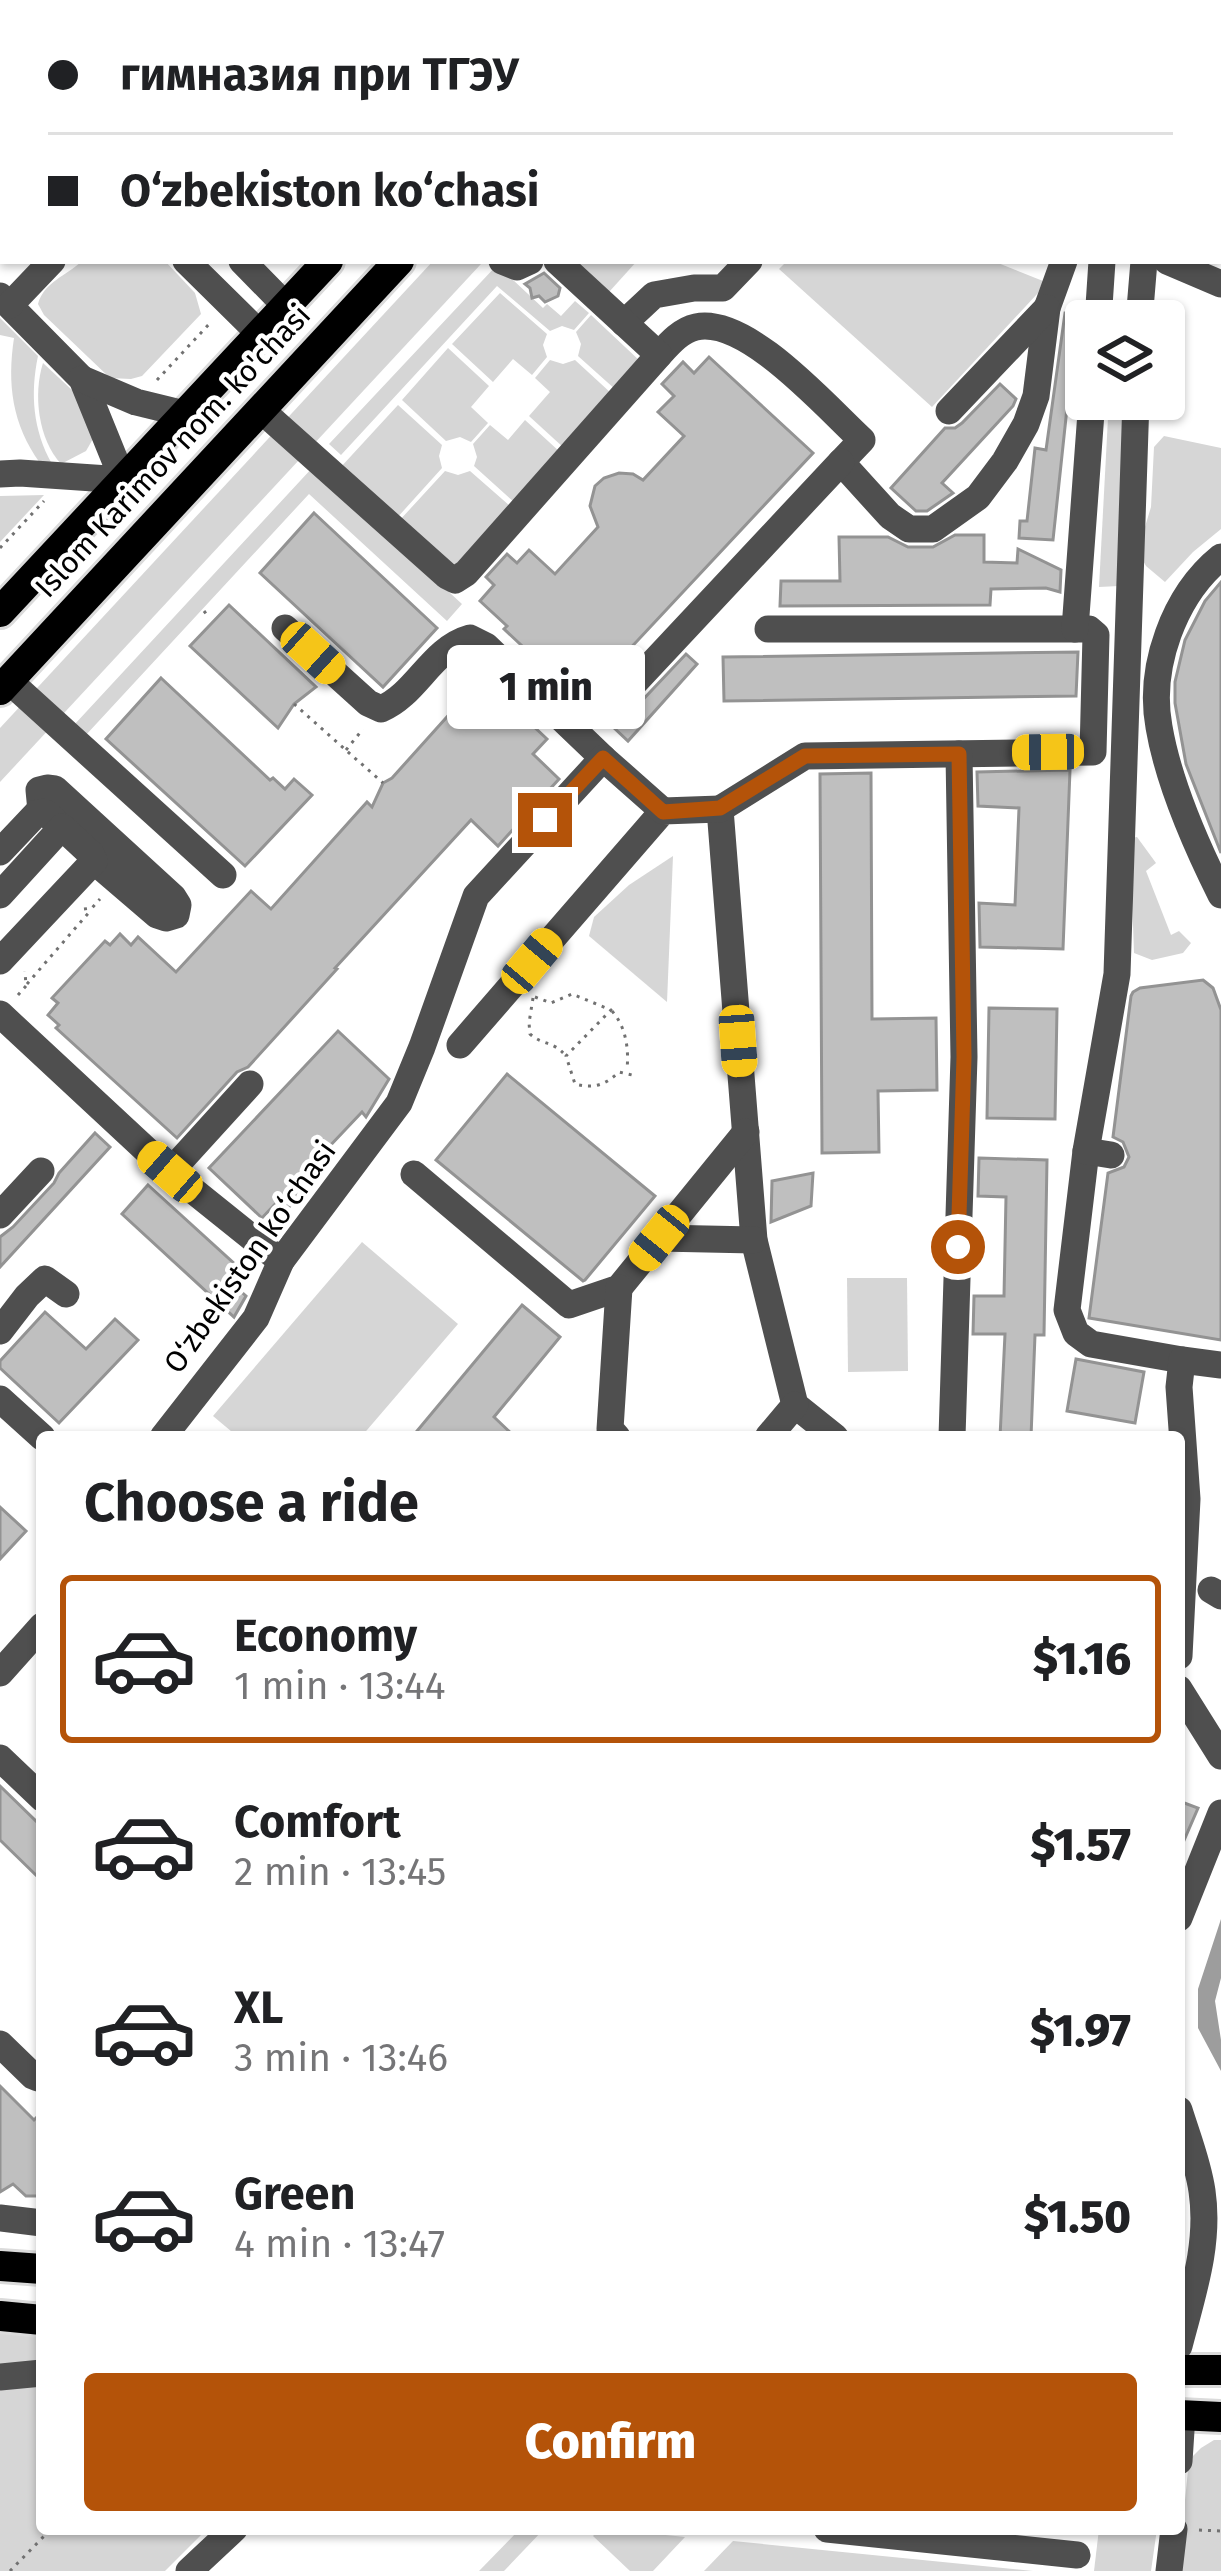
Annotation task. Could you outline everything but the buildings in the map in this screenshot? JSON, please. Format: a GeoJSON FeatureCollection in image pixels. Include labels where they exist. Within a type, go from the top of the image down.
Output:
{"type":"FeatureCollection","features":[{"type":"Feature","properties":{"kind":"main road","name":"Islom Karimov nom. ko'chasi"},"geometry":{"type":"LineString","coordinates":[[0,612],[325,264]]}},
{"type":"Feature","properties":{"kind":"main road","name":"Islom Karimov nom. ko'chasi"},"geometry":{"type":"LineString","coordinates":[[4,685],[397,264]]}},
{"type":"Feature","properties":{"kind":"main road"},"geometry":{"type":"LineString","coordinates":[[133,469],[182,494]]}},
{"type":"Feature","properties":{"kind":"main road"},"geometry":{"type":"LineString","coordinates":[[0,2266],[36,2269]]}},
{"type":"Feature","properties":{"kind":"main road"},"geometry":{"type":"LineString","coordinates":[[0,2316],[36,2319]]}},
{"type":"Feature","properties":{"kind":"main road"},"geometry":{"type":"LineString","coordinates":[[1185,2370],[1221,2370]]}},
{"type":"Feature","properties":{"kind":"main road"},"geometry":{"type":"LineString","coordinates":[[1185,2415],[1221,2417]]}},
{"type":"Feature","properties":{"kind":"street"},"geometry":{"type":"LineString","coordinates":[[0,474],[133,469],[82,379],[5,301],[48,264]]}},
{"type":"Feature","properties":{"kind":"street"},"geometry":{"type":"LineString","coordinates":[[189,264],[260,334]]}},
{"type":"Feature","properties":{"kind":"street"},"geometry":{"type":"LineString","coordinates":[[245,264],[286,306]]}},
{"type":"Feature","properties":{"kind":"street"},"geometry":{"type":"LineString","coordinates":[[559,264],[659,355]]}},
{"type":"Feature","properties":{"kind":"street"},"geometry":{"type":"LineString","coordinates":[[624,323],[654,295],[723,288],[746,264]]}},
{"type":"Feature","properties":{"kind":"street"},"geometry":{"type":"LineString","coordinates":[[841,462],[890,516],[909,529],[933,530],[978,497],[1026,424],[1036,396],[1047,308],[1063,264]]}},
{"type":"Feature","properties":{"kind":"street"},"geometry":{"type":"LineString","coordinates":[[1099,300],[1102,264]]}},
{"type":"Feature","properties":{"kind":"street"},"geometry":{"type":"LineString","coordinates":[[1141,300],[1144,264]]}},
{"type":"Feature","properties":{"kind":"street"},"geometry":{"type":"LineString","coordinates":[[1174,264],[1221,284]]}},
{"type":"Feature","properties":{"kind":"street"},"geometry":{"type":"LineString","coordinates":[[949,412],[1047,308]]}},
{"type":"Feature","properties":{"kind":"street"},"geometry":{"type":"LineString","coordinates":[[261,410],[455,580],[676,337],[698,326],[735,332],[761,346],[862,440],[621,697]]}},
{"type":"Feature","properties":{"kind":"street"},"geometry":{"type":"LineString","coordinates":[[82,379],[136,402],[185,414]]}},
{"type":"Feature","properties":{"kind":"street"},"geometry":{"type":"LineString","coordinates":[[1075,629],[1090,420]]}},
{"type":"Feature","properties":{"kind":"street"},"geometry":{"type":"LineString","coordinates":[[1136,420],[1136,532],[1142,589],[1125,776],[1117,974],[1098,1153],[1066,1310],[1076,1333],[1091,1344],[1181,1374],[1221,1365]]}},
{"type":"Feature","properties":{"kind":"street"},"geometry":{"type":"LineString","coordinates":[[1221,557],[1186,594],[1170,632],[1158,670],[1158,723],[1169,770],[1221,895]]}},
{"type":"Feature","properties":{"kind":"street"},"geometry":{"type":"LineString","coordinates":[[285,628],[368,703],[381,709],[394,703],[453,643],[470,638],[486,646],[663,812],[720,808],[805,756],[1093,752],[1096,635],[1089,629],[768,629]]}},
{"type":"Feature","properties":{"kind":"street"},"geometry":{"type":"LineString","coordinates":[[4,685],[223,874]]}},
{"type":"Feature","properties":{"kind":"street"},"geometry":{"type":"LineString","coordinates":[[952,1431],[964,1057],[959,754]]}},
{"type":"Feature","properties":{"kind":"street","name":"O‘zbekiston ko‘chasi"},"geometry":{"type":"LineString","coordinates":[[168,1431],[256,1318],[281,1261],[398,1103],[476,896],[603,758]]}},
{"type":"Feature","properties":{"kind":"street"},"geometry":{"type":"LineString","coordinates":[[55,789],[114,867],[51,819],[39,790],[55,789]]}},
{"type":"Feature","properties":{"kind":"street"},"geometry":{"type":"LineString","coordinates":[[720,808],[754,1240],[795,1405],[828,1431]]}},
{"type":"Feature","properties":{"kind":"street"},"geometry":{"type":"LineString","coordinates":[[460,1045],[524,989],[663,812]]}},
{"type":"Feature","properties":{"kind":"street"},"geometry":{"type":"LineString","coordinates":[[0,852],[51,819]]}},
{"type":"Feature","properties":{"kind":"street"},"geometry":{"type":"LineString","coordinates":[[39,921],[2,890],[51,819]]}},
{"type":"Feature","properties":{"kind":"street"},"geometry":{"type":"LineString","coordinates":[[0,961],[39,921],[114,867]]}},
{"type":"Feature","properties":{"kind":"street"},"geometry":{"type":"LineString","coordinates":[[0,1015],[170,1172],[281,1261]]}},
{"type":"Feature","properties":{"kind":"street"},"geometry":{"type":"LineString","coordinates":[[170,1172],[250,1084]]}},
{"type":"Feature","properties":{"kind":"street"},"geometry":{"type":"LineString","coordinates":[[414,1174],[569,1305],[619,1288],[746,1132]]}},
{"type":"Feature","properties":{"kind":"street"},"geometry":{"type":"LineString","coordinates":[[0,1215],[41,1171]]}},
{"type":"Feature","properties":{"kind":"street"},"geometry":{"type":"LineString","coordinates":[[659,1238],[754,1240]]}},
{"type":"Feature","properties":{"kind":"street"},"geometry":{"type":"LineString","coordinates":[[0,1331],[45,1279],[66,1294]]}},
{"type":"Feature","properties":{"kind":"street"},"geometry":{"type":"LineString","coordinates":[[612,1431],[619,1288]]}},
{"type":"Feature","properties":{"kind":"street"},"geometry":{"type":"LineString","coordinates":[[1181,1374],[1184,1431]]}},
{"type":"Feature","properties":{"kind":"street"},"geometry":{"type":"LineString","coordinates":[[0,1399],[36,1432]]}},
{"type":"Feature","properties":{"kind":"street"},"geometry":{"type":"LineString","coordinates":[[773,1431],[795,1405]]}},
{"type":"Feature","properties":{"kind":"street"},"geometry":{"type":"LineString","coordinates":[[1185,1457],[1185,1508]]}},
{"type":"Feature","properties":{"kind":"street"},"geometry":{"type":"LineString","coordinates":[[0,1673],[36,1634]]}},
{"type":"Feature","properties":{"kind":"street"},"geometry":{"type":"LineString","coordinates":[[1185,1698],[1220,1750]]}},
{"type":"Feature","properties":{"kind":"street"},"geometry":{"type":"LineString","coordinates":[[0,1758],[36,1792]]}},
{"type":"Feature","properties":{"kind":"street"},"geometry":{"type":"LineString","coordinates":[[1185,1903],[1221,1813]]}},
{"type":"Feature","properties":{"kind":"street"},"geometry":{"type":"LineString","coordinates":[[0,2044],[36,2077]]}},
{"type":"Feature","properties":{"kind":"street"},"geometry":{"type":"LineString","coordinates":[[1185,2130],[1204,2210],[1201,2263],[1185,2295]]}},
{"type":"Feature","properties":{"kind":"street"},"geometry":{"type":"LineString","coordinates":[[0,2218],[36,2222]]}},
{"type":"Feature","properties":{"kind":"street"},"geometry":{"type":"LineString","coordinates":[[0,2378],[36,2374]]}},
{"type":"Feature","properties":{"kind":"street"},"geometry":{"type":"LineString","coordinates":[[189,2571],[228,2535]]}},
{"type":"Feature","properties":{"kind":"street"},"geometry":{"type":"LineString","coordinates":[[892,2535],[1078,2552]]}},
{"type":"Feature","properties":{"kind":"street"},"geometry":{"type":"LineString","coordinates":[[1169,2571],[1185,2535]]}},
{"type":"Feature","properties":{"kind":"path"},"geometry":{"type":"LineString","coordinates":[[294,704],[383,783]]}},
{"type":"Feature","properties":{"kind":"path"},"geometry":{"type":"LineString","coordinates":[[345,751],[381,709]]}},
{"type":"Feature","properties":{"kind":"path"},"geometry":{"type":"LineString","coordinates":[[26,986],[92,908]]}},
{"type":"Feature","properties":{"kind":"path"},"geometry":{"type":"LineString","coordinates":[[524,989],[551,1003],[572,994],[611,1010],[622,1022],[629,1073],[620,1072],[608,1083],[588,1088],[575,1084],[566,1056],[555,1044],[530,1034],[524,989]]}},
{"type":"Feature","properties":{"kind":"path"},"geometry":{"type":"LineString","coordinates":[[566,1056],[611,1010]]}},
{"type":"Feature","properties":{"kind":"path"},"geometry":{"type":"LineString","coordinates":[[1187,2530],[1221,2531]]}},
{"type":"Feature","properties":{"kind":"path"},"geometry":{"type":"LineString","coordinates":[[10,2571],[45,2535]]}},
{"type":"Feature","properties":{"kind":"shaded area"},"geometry":{"type":"Polygon","coordinates":[[[78,264],[168,264],[195,293],[201,314],[142,376],[110,378],[44,315],[38,304],[50,285],[78,264]]]}},
{"type":"Feature","properties":{"kind":"shaded area"},"geometry":{"type":"Polygon","coordinates":[[[430,264],[481,264],[0,782],[0,728],[430,264]]]}},
{"type":"Feature","properties":{"kind":"shaded area"},"geometry":{"type":"Polygon","coordinates":[[[577,264],[634,264],[609,292],[577,264]]]}},
{"type":"Feature","properties":{"kind":"shaded area"},"geometry":{"type":"Polygon","coordinates":[[[784,264],[1000,264],[1043,281],[1038,293],[932,407],[779,269],[784,264]]]}},
{"type":"Feature","properties":{"kind":"shaded area"},"geometry":{"type":"Polygon","coordinates":[[[497,265],[543,308],[547,304],[561,316],[575,301],[589,313],[574,330],[562,326],[550,331],[497,286],[341,455],[329,444],[497,265]]]}},
{"type":"Feature","properties":{"kind":"shaded area"},"geometry":{"type":"Polygon","coordinates":[[[500,293],[547,334],[543,345],[547,357],[532,375],[513,359],[493,382],[452,344],[500,293]]]}},
{"type":"Feature","properties":{"kind":"shaded area"},"geometry":{"type":"Polygon","coordinates":[[[591,315],[641,362],[616,390],[578,356],[581,344],[576,332],[591,315]]]}},
{"type":"Feature","properties":{"kind":"shaded area"},"geometry":{"type":"Polygon","coordinates":[[[0,318],[38,356],[35,412],[52,464],[40,463],[23,433],[12,387],[14,338],[0,335],[0,318]]]}},
{"type":"Feature","properties":{"kind":"shaded area"},"geometry":{"type":"Polygon","coordinates":[[[448,348],[489,386],[471,407],[488,423],[471,442],[460,437],[446,441],[402,400],[448,348]]]}},
{"type":"Feature","properties":{"kind":"shaded area"},"geometry":{"type":"Polygon","coordinates":[[[550,360],[563,364],[575,360],[612,394],[564,448],[529,416],[550,392],[535,378],[550,360]]]}},
{"type":"Feature","properties":{"kind":"shaded area"},"geometry":{"type":"Polygon","coordinates":[[[43,363],[87,404],[94,437],[86,451],[61,464],[47,442],[40,416],[43,363]]]}},
{"type":"Feature","properties":{"kind":"shaded area"},"geometry":{"type":"Polygon","coordinates":[[[398,405],[442,445],[442,468],[396,519],[340,468],[398,405]]]}},
{"type":"Feature","properties":{"kind":"shaded area"},"geometry":{"type":"Polygon","coordinates":[[[525,420],[560,452],[515,503],[474,466],[473,444],[490,425],[508,440],[525,420]]]}},
{"type":"Feature","properties":{"kind":"shaded area"},"geometry":{"type":"Polygon","coordinates":[[[1108,420],[1123,420],[1119,586],[1099,587],[1108,420]]]}},
{"type":"Feature","properties":{"kind":"shaded area"},"geometry":{"type":"Polygon","coordinates":[[[1164,436],[1221,448],[1221,529],[1165,582],[1141,557],[1151,507],[1154,447],[1164,436]]]}},
{"type":"Feature","properties":{"kind":"shaded area"},"geometry":{"type":"Polygon","coordinates":[[[313,467],[462,604],[447,621],[309,494],[85,736],[74,725],[313,467]]]}},
{"type":"Feature","properties":{"kind":"shaded area"},"geometry":{"type":"Polygon","coordinates":[[[445,471],[458,475],[470,471],[511,507],[452,571],[399,521],[445,471]]]}},
{"type":"Feature","properties":{"kind":"shaded area"},"geometry":{"type":"Polygon","coordinates":[[[44,495],[0,542],[0,496],[44,495]]]}},
{"type":"Feature","properties":{"kind":"shaded area"},"geometry":{"type":"Polygon","coordinates":[[[1137,837],[1156,863],[1146,871],[1171,935],[1179,931],[1191,943],[1183,953],[1152,960],[1134,953],[1130,838],[1137,837]]]}},
{"type":"Feature","properties":{"kind":"shaded area"},"geometry":{"type":"Polygon","coordinates":[[[673,856],[667,1002],[589,936],[594,917],[629,885],[673,856]]]}},
{"type":"Feature","properties":{"kind":"shaded area"},"geometry":{"type":"Polygon","coordinates":[[[362,1242],[458,1324],[366,1431],[231,1431],[213,1416],[362,1242]]]}},
{"type":"Feature","properties":{"kind":"shaded area"},"geometry":{"type":"Polygon","coordinates":[[[847,1278],[907,1278],[908,1371],[848,1372],[847,1278]]]}},
{"type":"Feature","properties":{"kind":"shaded area"},"geometry":{"type":"Polygon","coordinates":[[[1221,1919],[1221,1978],[1215,2001],[1221,2071],[1198,2028],[1198,1989],[1221,1919]]]}},
{"type":"Feature","properties":{"kind":"shaded area"},"geometry":{"type":"Polygon","coordinates":[[[0,2333],[36,2336],[36,2535],[201,2535],[165,2571],[0,2571],[0,2333]]]}},
{"type":"Feature","properties":{"kind":"shaded area"},"geometry":{"type":"Polygon","coordinates":[[[1221,2440],[1221,2571],[1178,2571],[1189,2460],[1201,2448],[1221,2440]]]}},
{"type":"Feature","properties":{"kind":"shaded area"},"geometry":{"type":"Polygon","coordinates":[[[514,2535],[538,2535],[504,2571],[479,2571],[514,2535]]]}},
{"type":"Feature","properties":{"kind":"shaded area"},"geometry":{"type":"Polygon","coordinates":[[[1098,2535],[1156,2535],[1151,2571],[1094,2571],[1098,2535]]]}},
{"type":"Feature","properties":{"kind":"shaded area"},"geometry":{"type":"Polygon","coordinates":[[[593,2536],[685,2537],[653,2571],[630,2571],[593,2536]]]}},
{"type":"Feature","properties":{"kind":"shaded area"},"geometry":{"type":"Polygon","coordinates":[[[733,2541],[1033,2571],[704,2571],[733,2541]]]}},
{"type":"Feature","properties":{"kind":"route"},"geometry":{"type":"LineString","coordinates":[[545,820],[603,758],[663,812],[720,808],[805,756],[959,754],[964,1057],[958,1247]]}}]}
